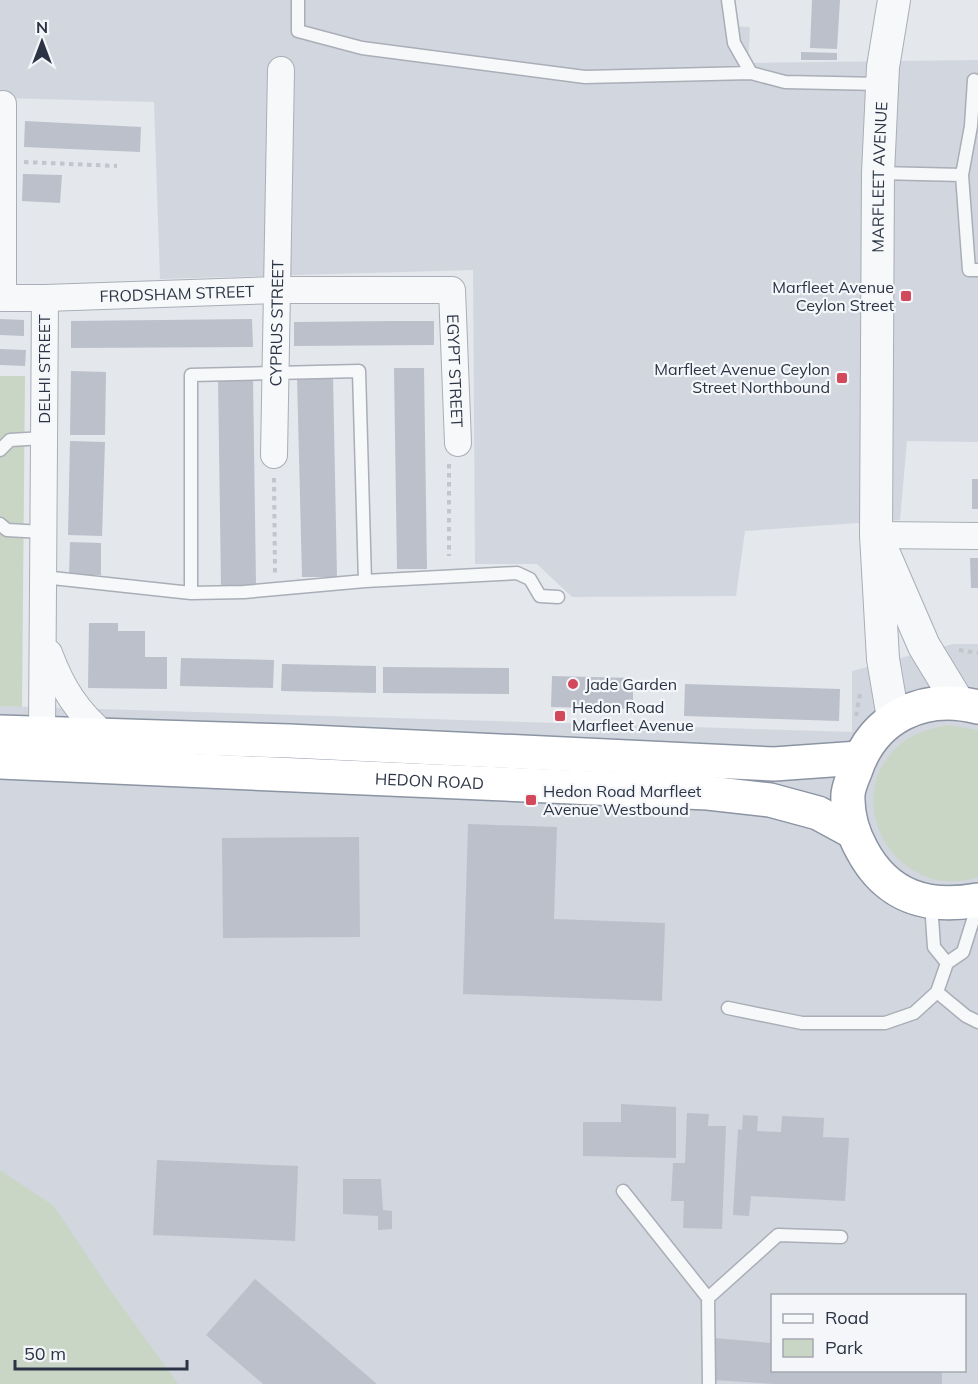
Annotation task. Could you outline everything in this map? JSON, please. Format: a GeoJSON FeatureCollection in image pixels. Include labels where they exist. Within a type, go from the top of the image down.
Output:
{"type":"FeatureCollection","features":[{"type":"Feature","properties":{"kind":"highway"},"geometry":{"type":"LineString","coordinates":[[968,704],[924,704],[893,718],[870,739],[860,758],[848,791],[849,818],[853,832],[872,870],[895,889],[931,902],[953,904],[978,901]]}},
{"type":"Feature","properties":{"kind":"highway","name":"HEDON ROAD"},"geometry":{"type":"LineString","coordinates":[[0,732],[774,764],[860,758]]}},
{"type":"Feature","properties":{"kind":"highway","name":"HEDON ROAD"},"geometry":{"type":"LineString","coordinates":[[0,762],[708,793],[771,800],[818,813],[853,832]]}},
{"type":"Feature","properties":{"kind":"street","name":"MARFLEET AVENUE"},"geometry":{"type":"LineString","coordinates":[[893,718],[883,659],[876,536],[878,173],[882,84],[894,0]]}},
{"type":"Feature","properties":{"kind":"street","name":"CYPRUS STREET"},"geometry":{"type":"LineString","coordinates":[[274,455],[281,70]]}},
{"type":"Feature","properties":{"kind":"street","name":"DELHI STREET"},"geometry":{"type":"LineString","coordinates":[[3,104],[3,298],[45,298],[42,733]]}},
{"type":"Feature","properties":{"kind":"street","name":"FRODSHAM STREET"},"geometry":{"type":"LineString","coordinates":[[45,298],[278,290],[452,290]]}},
{"type":"Feature","properties":{"kind":"street","name":"EGYPT STREET"},"geometry":{"type":"LineString","coordinates":[[452,290],[458,444]]}},
{"type":"Feature","properties":{"kind":"street","name":"MARFLEET AVENUE"},"geometry":{"type":"LineString","coordinates":[[876,536],[924,646],[968,704]]}},
{"type":"Feature","properties":{"kind":"street"},"geometry":{"type":"LineString","coordinates":[[876,536],[978,537]]}},
{"type":"Feature","properties":{"kind":"street","name":"DELHI STREET"},"geometry":{"type":"LineString","coordinates":[[43,639],[60,683],[76,708],[106,736]]}},
{"type":"Feature","properties":{"kind":"lane"},"geometry":{"type":"LineString","coordinates":[[298,0],[298,31],[362,48],[585,77],[751,73],[785,82],[882,84]]}},
{"type":"Feature","properties":{"kind":"lane"},"geometry":{"type":"LineString","coordinates":[[728,0],[734,43],[751,73]]}},
{"type":"Feature","properties":{"kind":"lane"},"geometry":{"type":"LineString","coordinates":[[974,80],[972,126],[962,175],[969,270],[978,270]]}},
{"type":"Feature","properties":{"kind":"lane"},"geometry":{"type":"LineString","coordinates":[[878,173],[962,175]]}},
{"type":"Feature","properties":{"kind":"lane"},"geometry":{"type":"LineString","coordinates":[[191,593],[191,375],[276,371],[359,371],[365,580]]}},
{"type":"Feature","properties":{"kind":"lane"},"geometry":{"type":"LineString","coordinates":[[0,450],[10,440],[44,438]]}},
{"type":"Feature","properties":{"kind":"lane"},"geometry":{"type":"LineString","coordinates":[[0,524],[7,530],[43,532]]}},
{"type":"Feature","properties":{"kind":"lane"},"geometry":{"type":"LineString","coordinates":[[43,577],[191,593],[244,592],[365,580],[518,573],[530,579],[540,596],[558,597]]}},
{"type":"Feature","properties":{"kind":"lane"},"geometry":{"type":"LineString","coordinates":[[728,1008],[802,1023],[885,1023],[914,1013],[937,992],[947,963],[963,952],[978,901]]}},
{"type":"Feature","properties":{"kind":"lane"},"geometry":{"type":"LineString","coordinates":[[931,902],[934,947],[947,963]]}},
{"type":"Feature","properties":{"kind":"lane"},"geometry":{"type":"LineString","coordinates":[[937,992],[966,1016],[978,1022]]}},
{"type":"Feature","properties":{"kind":"lane"},"geometry":{"type":"LineString","coordinates":[[623,1191],[708,1298],[709,1384]]}},
{"type":"Feature","properties":{"kind":"lane"},"geometry":{"type":"LineString","coordinates":[[708,1298],[778,1235],[841,1237]]}},
{"type":"Feature","properties":{"kind":"path"},"geometry":{"type":"LineString","coordinates":[[3,161],[117,166]]}},
{"type":"Feature","properties":{"kind":"path","name":"EGYPT STREET"},"geometry":{"type":"LineString","coordinates":[[449,556],[448,464],[458,444]]}},
{"type":"Feature","properties":{"kind":"path"},"geometry":{"type":"LineString","coordinates":[[274,455],[275,576]]}},
{"type":"Feature","properties":{"kind":"path"},"geometry":{"type":"LineString","coordinates":[[924,646],[978,653]]}},
{"type":"Feature","properties":{"kind":"path"},"geometry":{"type":"LineString","coordinates":[[855,718],[866,666],[883,659]]}},
{"type":"Feature","properties":{"kind":"shaded area"},"geometry":{"type":"Polygon","coordinates":[[[0,0],[735,0],[731,26],[750,27],[748,63],[978,60],[978,442],[907,441],[900,520],[745,531],[736,596],[572,597],[537,564],[475,564],[473,270],[160,279],[154,102],[0,98],[0,0]]]}},
{"type":"Feature","properties":{"kind":"shaded area"},"geometry":{"type":"Polygon","coordinates":[[[953,644],[978,644],[978,1384],[0,1384],[0,706],[852,732],[852,671],[953,644]]]}},
{"type":"Feature","properties":{"kind":"green space"},"geometry":{"type":"Polygon","coordinates":[[[0,376],[25,376],[22,707],[0,706],[0,376]]]}},
{"type":"Feature","properties":{"kind":"green space"},"geometry":{"type":"Polygon","coordinates":[[[949,725],[978,730],[978,877],[958,881],[937,880],[916,872],[898,859],[885,842],[876,822],[873,801],[876,780],[886,760],[902,743],[924,731],[949,725]]]}},
{"type":"Feature","properties":{"kind":"green space"},"geometry":{"type":"Polygon","coordinates":[[[0,1170],[54,1206],[108,1287],[178,1384],[0,1384],[0,1170]]]}},
{"type":"Feature","properties":{"kind":"building"},"geometry":{"type":"Polygon","coordinates":[[[812,0],[840,0],[837,49],[810,48],[812,0]]]}},
{"type":"Feature","properties":{"kind":"building"},"geometry":{"type":"Polygon","coordinates":[[[801,52],[837,53],[837,60],[801,60],[801,52]]]}},
{"type":"Feature","properties":{"kind":"building"},"geometry":{"type":"Polygon","coordinates":[[[25,121],[141,127],[140,152],[24,147],[25,121]]]}},
{"type":"Feature","properties":{"kind":"building"},"geometry":{"type":"Polygon","coordinates":[[[23,174],[62,175],[60,203],[22,201],[23,174]]]}},
{"type":"Feature","properties":{"kind":"building"},"geometry":{"type":"Polygon","coordinates":[[[0,319],[24,320],[24,336],[0,335],[0,319]]]}},
{"type":"Feature","properties":{"kind":"building"},"geometry":{"type":"Polygon","coordinates":[[[252,319],[253,347],[71,348],[71,321],[252,319]]]}},
{"type":"Feature","properties":{"kind":"building"},"geometry":{"type":"Polygon","coordinates":[[[434,321],[434,345],[294,346],[294,322],[434,321]]]}},
{"type":"Feature","properties":{"kind":"building"},"geometry":{"type":"Polygon","coordinates":[[[0,349],[26,350],[25,366],[0,365],[0,349]]]}},
{"type":"Feature","properties":{"kind":"building"},"geometry":{"type":"Polygon","coordinates":[[[394,368],[424,368],[427,569],[397,569],[394,368]]]}},
{"type":"Feature","properties":{"kind":"building"},"geometry":{"type":"Polygon","coordinates":[[[71,371],[106,372],[105,435],[70,435],[71,371]]]}},
{"type":"Feature","properties":{"kind":"building"},"geometry":{"type":"Polygon","coordinates":[[[333,375],[337,577],[302,577],[297,376],[333,375]]]}},
{"type":"Feature","properties":{"kind":"building"},"geometry":{"type":"Polygon","coordinates":[[[253,377],[256,585],[221,585],[218,378],[253,377]]]}},
{"type":"Feature","properties":{"kind":"building"},"geometry":{"type":"Polygon","coordinates":[[[70,441],[105,442],[102,536],[68,535],[70,441]]]}},
{"type":"Feature","properties":{"kind":"building"},"geometry":{"type":"Polygon","coordinates":[[[972,479],[978,479],[978,509],[972,509],[972,479]]]}},
{"type":"Feature","properties":{"kind":"building"},"geometry":{"type":"Polygon","coordinates":[[[70,542],[101,543],[101,575],[69,575],[70,542]]]}},
{"type":"Feature","properties":{"kind":"building"},"geometry":{"type":"Polygon","coordinates":[[[970,558],[978,558],[978,588],[971,588],[970,558]]]}},
{"type":"Feature","properties":{"kind":"building"},"geometry":{"type":"Polygon","coordinates":[[[89,623],[118,623],[118,631],[145,631],[145,657],[167,657],[167,689],[88,688],[89,623]]]}},
{"type":"Feature","properties":{"kind":"building"},"geometry":{"type":"Polygon","coordinates":[[[181,658],[274,660],[273,688],[180,686],[181,658]]]}},
{"type":"Feature","properties":{"kind":"building"},"geometry":{"type":"Polygon","coordinates":[[[282,664],[376,666],[376,693],[281,691],[282,664]]]}},
{"type":"Feature","properties":{"kind":"building"},"geometry":{"type":"Polygon","coordinates":[[[383,667],[509,668],[509,694],[383,693],[383,667]]]}},
{"type":"Feature","properties":{"kind":"building"},"geometry":{"type":"Polygon","coordinates":[[[552,676],[633,678],[633,709],[551,707],[552,676]]]}},
{"type":"Feature","properties":{"kind":"building"},"geometry":{"type":"Polygon","coordinates":[[[685,684],[840,689],[839,721],[684,716],[685,684]]]}},
{"type":"Feature","properties":{"kind":"building"},"geometry":{"type":"Polygon","coordinates":[[[468,824],[557,827],[554,919],[665,923],[662,1001],[463,994],[468,824]]]}},
{"type":"Feature","properties":{"kind":"building"},"geometry":{"type":"Polygon","coordinates":[[[359,837],[360,937],[223,938],[222,838],[359,837]]]}},
{"type":"Feature","properties":{"kind":"building"},"geometry":{"type":"Polygon","coordinates":[[[621,1104],[676,1107],[676,1158],[583,1156],[583,1122],[621,1122],[621,1104]]]}},
{"type":"Feature","properties":{"kind":"building"},"geometry":{"type":"Polygon","coordinates":[[[687,1113],[709,1114],[708,1126],[726,1126],[722,1229],[683,1228],[684,1201],[671,1201],[673,1163],[685,1163],[687,1113]]]}},
{"type":"Feature","properties":{"kind":"building"},"geometry":{"type":"Polygon","coordinates":[[[743,1115],[758,1116],[757,1131],[781,1132],[782,1116],[824,1118],[823,1137],[849,1138],[845,1201],[751,1196],[749,1216],[733,1215],[738,1129],[742,1130],[743,1115]]]}},
{"type":"Feature","properties":{"kind":"building"},"geometry":{"type":"Polygon","coordinates":[[[157,1160],[298,1166],[295,1241],[153,1235],[157,1160]]]}},
{"type":"Feature","properties":{"kind":"building"},"geometry":{"type":"Polygon","coordinates":[[[343,1179],[381,1179],[383,1210],[392,1211],[392,1229],[378,1230],[378,1216],[343,1214],[343,1179]]]}},
{"type":"Feature","properties":{"kind":"building"},"geometry":{"type":"Polygon","coordinates":[[[255,1279],[377,1384],[263,1384],[206,1335],[255,1279]]]}},
{"type":"Feature","properties":{"kind":"building"},"geometry":{"type":"Polygon","coordinates":[[[714,1338],[771,1343],[771,1372],[942,1372],[942,1384],[774,1384],[713,1380],[714,1338]]]}},
{"type":"Feature","properties":{"kind":"place","name":"Marfleet Avenue Ceylon Street"},"geometry":{"type":"Point","coordinates":[906,296]}},
{"type":"Feature","properties":{"kind":"place","name":"Marfleet Avenue Ceylon Street Northbound"},"geometry":{"type":"Point","coordinates":[842,378]}},
{"type":"Feature","properties":{"kind":"place","name":"Jade Garden"},"geometry":{"type":"Point","coordinates":[573,684]}},
{"type":"Feature","properties":{"kind":"place","name":"Hedon Road Marfleet Avenue"},"geometry":{"type":"Point","coordinates":[560,716]}},
{"type":"Feature","properties":{"kind":"place","name":"Hedon Road Marfleet Avenue Westbound"},"geometry":{"type":"Point","coordinates":[531,800]}}]}
